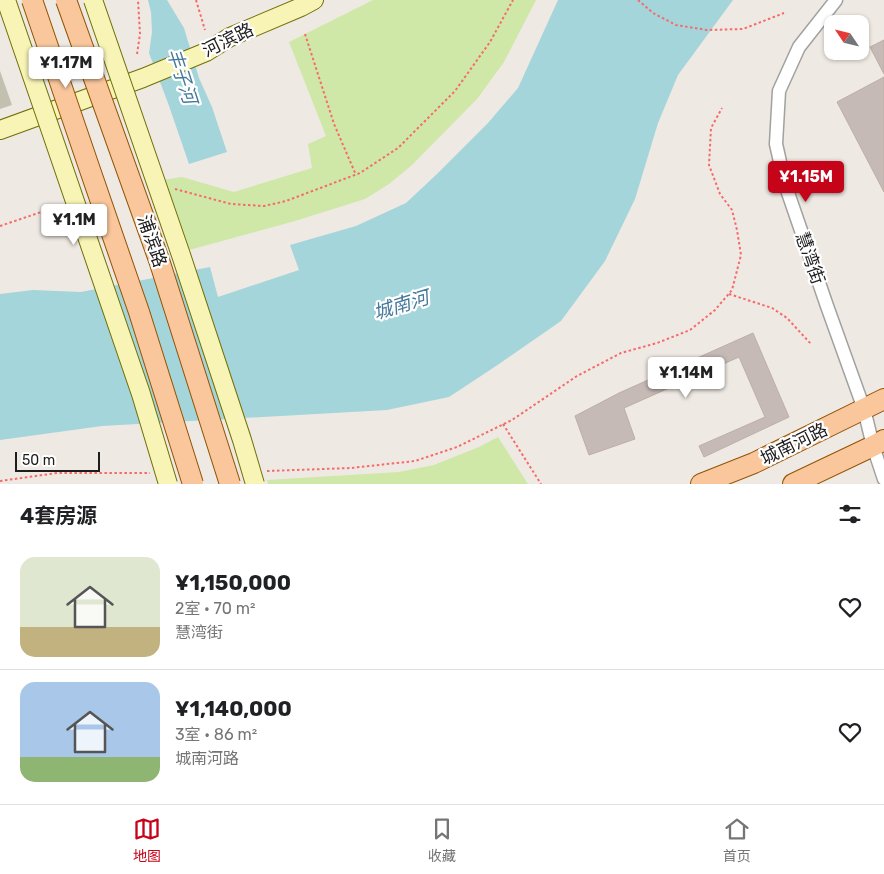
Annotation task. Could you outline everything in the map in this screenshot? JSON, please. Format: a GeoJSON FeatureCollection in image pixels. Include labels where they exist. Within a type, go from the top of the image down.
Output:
{"type":"FeatureCollection","features":[{"type":"Feature","properties":{"kind":"main road","name":"浦滨路"},"geometry":{"type":"LineString","coordinates":[[32,0],[140,312],[193,484]]}},
{"type":"Feature","properties":{"kind":"main road","name":"浦滨路"},"geometry":{"type":"LineString","coordinates":[[66,0],[159,260],[230,484]]}},
{"type":"Feature","properties":{"kind":"main road","name":"城南河路"},"geometry":{"type":"LineString","coordinates":[[701,484],[754,463],[884,398]]}},
{"type":"Feature","properties":{"kind":"main road","name":"城南河路"},"geometry":{"type":"LineString","coordinates":[[793,484],[879,443]]}},
{"type":"Feature","properties":{"kind":"street"},"geometry":{"type":"LineString","coordinates":[[6,0],[138,385],[161,479]]}},
{"type":"Feature","properties":{"kind":"street","name":"浦滨路"},"geometry":{"type":"LineString","coordinates":[[93,0],[184,264],[242,440],[258,478]]}},
{"type":"Feature","properties":{"kind":"street","name":"河滨路"},"geometry":{"type":"LineString","coordinates":[[0,130],[143,78],[206,52],[230,37],[302,7],[314,0]]}},
{"type":"Feature","properties":{"kind":"street","name":"慧湾街"},"geometry":{"type":"LineString","coordinates":[[836,0],[799,47],[780,91],[776,144],[785,184],[803,238],[864,409],[879,443],[884,479]]}},
{"type":"Feature","properties":{"kind":"path"},"geometry":{"type":"LineString","coordinates":[[137,54],[140,34],[138,0]]}},
{"type":"Feature","properties":{"kind":"path"},"geometry":{"type":"LineString","coordinates":[[196,0],[205,30]]}},
{"type":"Feature","properties":{"kind":"path"},"geometry":{"type":"LineString","coordinates":[[174,189],[231,204],[264,206],[286,201],[360,173],[398,148],[455,90],[490,42],[513,0]]}},
{"type":"Feature","properties":{"kind":"path"},"geometry":{"type":"LineString","coordinates":[[638,0],[653,13],[676,25],[707,30],[743,29],[784,13]]}},
{"type":"Feature","properties":{"kind":"path"},"geometry":{"type":"LineString","coordinates":[[304,34],[334,124],[356,175]]}},
{"type":"Feature","properties":{"kind":"path"},"geometry":{"type":"LineString","coordinates":[[258,478],[415,461],[457,448],[512,420],[577,376],[621,353],[657,343],[690,330],[715,310],[732,290],[741,256],[738,230],[732,210],[720,194],[709,165],[711,128],[722,108]]}},
{"type":"Feature","properties":{"kind":"path"},"geometry":{"type":"LineString","coordinates":[[0,226],[61,205]]}},
{"type":"Feature","properties":{"kind":"path"},"geometry":{"type":"LineString","coordinates":[[729,294],[772,308],[787,318],[811,344]]}},
{"type":"Feature","properties":{"kind":"path"},"geometry":{"type":"LineString","coordinates":[[503,424],[541,484]]}},
{"type":"Feature","properties":{"kind":"path"},"geometry":{"type":"LineString","coordinates":[[0,481],[57,473],[161,479]]}},
{"type":"Feature","properties":{"kind":"shaded area"},"geometry":{"type":"Polygon","coordinates":[[[0,71],[12,105],[0,109],[0,71]]]}},
{"type":"Feature","properties":{"kind":"green space"},"geometry":{"type":"Polygon","coordinates":[[[373,0],[536,0],[504,62],[477,99],[412,165],[389,184],[365,199],[295,221],[189,250],[162,180],[182,177],[234,192],[312,168],[308,144],[326,136],[289,42],[373,0]]]}},
{"type":"Feature","properties":{"kind":"green space"},"geometry":{"type":"Polygon","coordinates":[[[498,437],[528,484],[268,484],[267,480],[399,472],[434,465],[479,447],[498,437]]]}},
{"type":"Feature","properties":{"kind":"water","name":"丰子河"},"geometry":{"type":"Polygon","coordinates":[[[148,0],[167,0],[184,28],[199,78],[212,107],[227,152],[189,164],[149,53],[152,32],[148,0]]]}},
{"type":"Feature","properties":{"kind":"water","name":"城南河"},"geometry":{"type":"Polygon","coordinates":[[[558,0],[733,0],[678,75],[658,123],[635,199],[605,261],[561,321],[449,397],[387,410],[102,426],[0,440],[0,294],[33,290],[81,292],[210,267],[218,297],[299,270],[290,245],[356,226],[406,203],[488,123],[518,88],[558,0]]]}},
{"type":"Feature","properties":{"kind":"building"},"geometry":{"type":"Polygon","coordinates":[[[884,40],[884,74],[870,47],[884,40]]]}},
{"type":"Feature","properties":{"kind":"building"},"geometry":{"type":"Polygon","coordinates":[[[884,77],[884,192],[837,102],[884,77]]]}},
{"type":"Feature","properties":{"kind":"building"},"geometry":{"type":"Polygon","coordinates":[[[753,333],[789,417],[704,457],[699,446],[765,417],[739,357],[624,408],[635,439],[589,455],[575,416],[619,393],[753,333]]]}}]}
